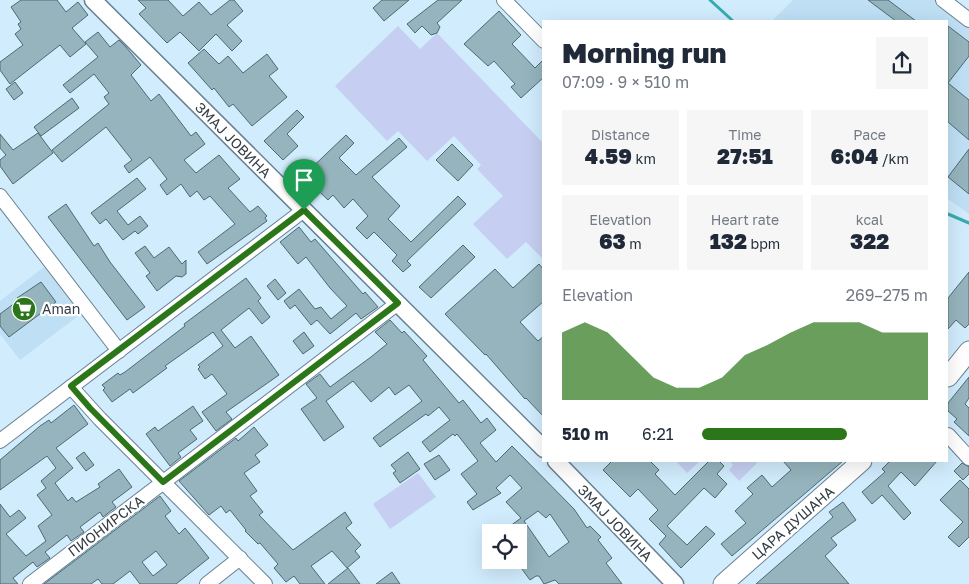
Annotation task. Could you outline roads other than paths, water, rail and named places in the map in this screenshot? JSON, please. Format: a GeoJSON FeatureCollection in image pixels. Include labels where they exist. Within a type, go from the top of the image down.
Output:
{"type":"FeatureCollection","features":[{"type":"Feature","properties":{"kind":"main road"},"geometry":{"type":"LineString","coordinates":[[948,378],[969,351]]}},
{"type":"Feature","properties":{"kind":"main road","name":"ЦАРА ДУШАНА"},"geometry":{"type":"LineString","coordinates":[[724,584],[861,462]]}},
{"type":"Feature","properties":{"kind":"street","name":"ЗМАЈ ЈОВИНА"},"geometry":{"type":"LineString","coordinates":[[93,0],[542,447]]}},
{"type":"Feature","properties":{"kind":"street"},"geometry":{"type":"LineString","coordinates":[[504,0],[542,39]]}},
{"type":"Feature","properties":{"kind":"street"},"geometry":{"type":"LineString","coordinates":[[943,0],[969,20]]}},
{"type":"Feature","properties":{"kind":"street"},"geometry":{"type":"LineString","coordinates":[[0,196],[119,351]]}},
{"type":"Feature","properties":{"kind":"street"},"geometry":{"type":"LineString","coordinates":[[0,441],[304,210]]}},
{"type":"Feature","properties":{"kind":"street","name":"ПИОНИРСКА"},"geometry":{"type":"LineString","coordinates":[[30,584],[398,303]]}},
{"type":"Feature","properties":{"kind":"street"},"geometry":{"type":"LineString","coordinates":[[71,386],[90,408],[265,584]]}},
{"type":"Feature","properties":{"kind":"street"},"geometry":{"type":"LineString","coordinates":[[948,436],[969,458]]}},
{"type":"Feature","properties":{"kind":"street","name":"ЗМАЈ ЈОВИНА"},"geometry":{"type":"LineString","coordinates":[[557,462],[675,584]]}},
{"type":"Feature","properties":{"kind":"street"},"geometry":{"type":"LineString","coordinates":[[207,584],[240,558]]}},
{"type":"Feature","properties":{"kind":"waterway"},"geometry":{"type":"LineString","coordinates":[[710,0],[732,20]]}},
{"type":"Feature","properties":{"kind":"waterway"},"geometry":{"type":"LineString","coordinates":[[948,214],[969,223]]}},
{"type":"Feature","properties":{"kind":"place","name":"Aman"},"geometry":{"type":"Point","coordinates":[24,309]}}]}
